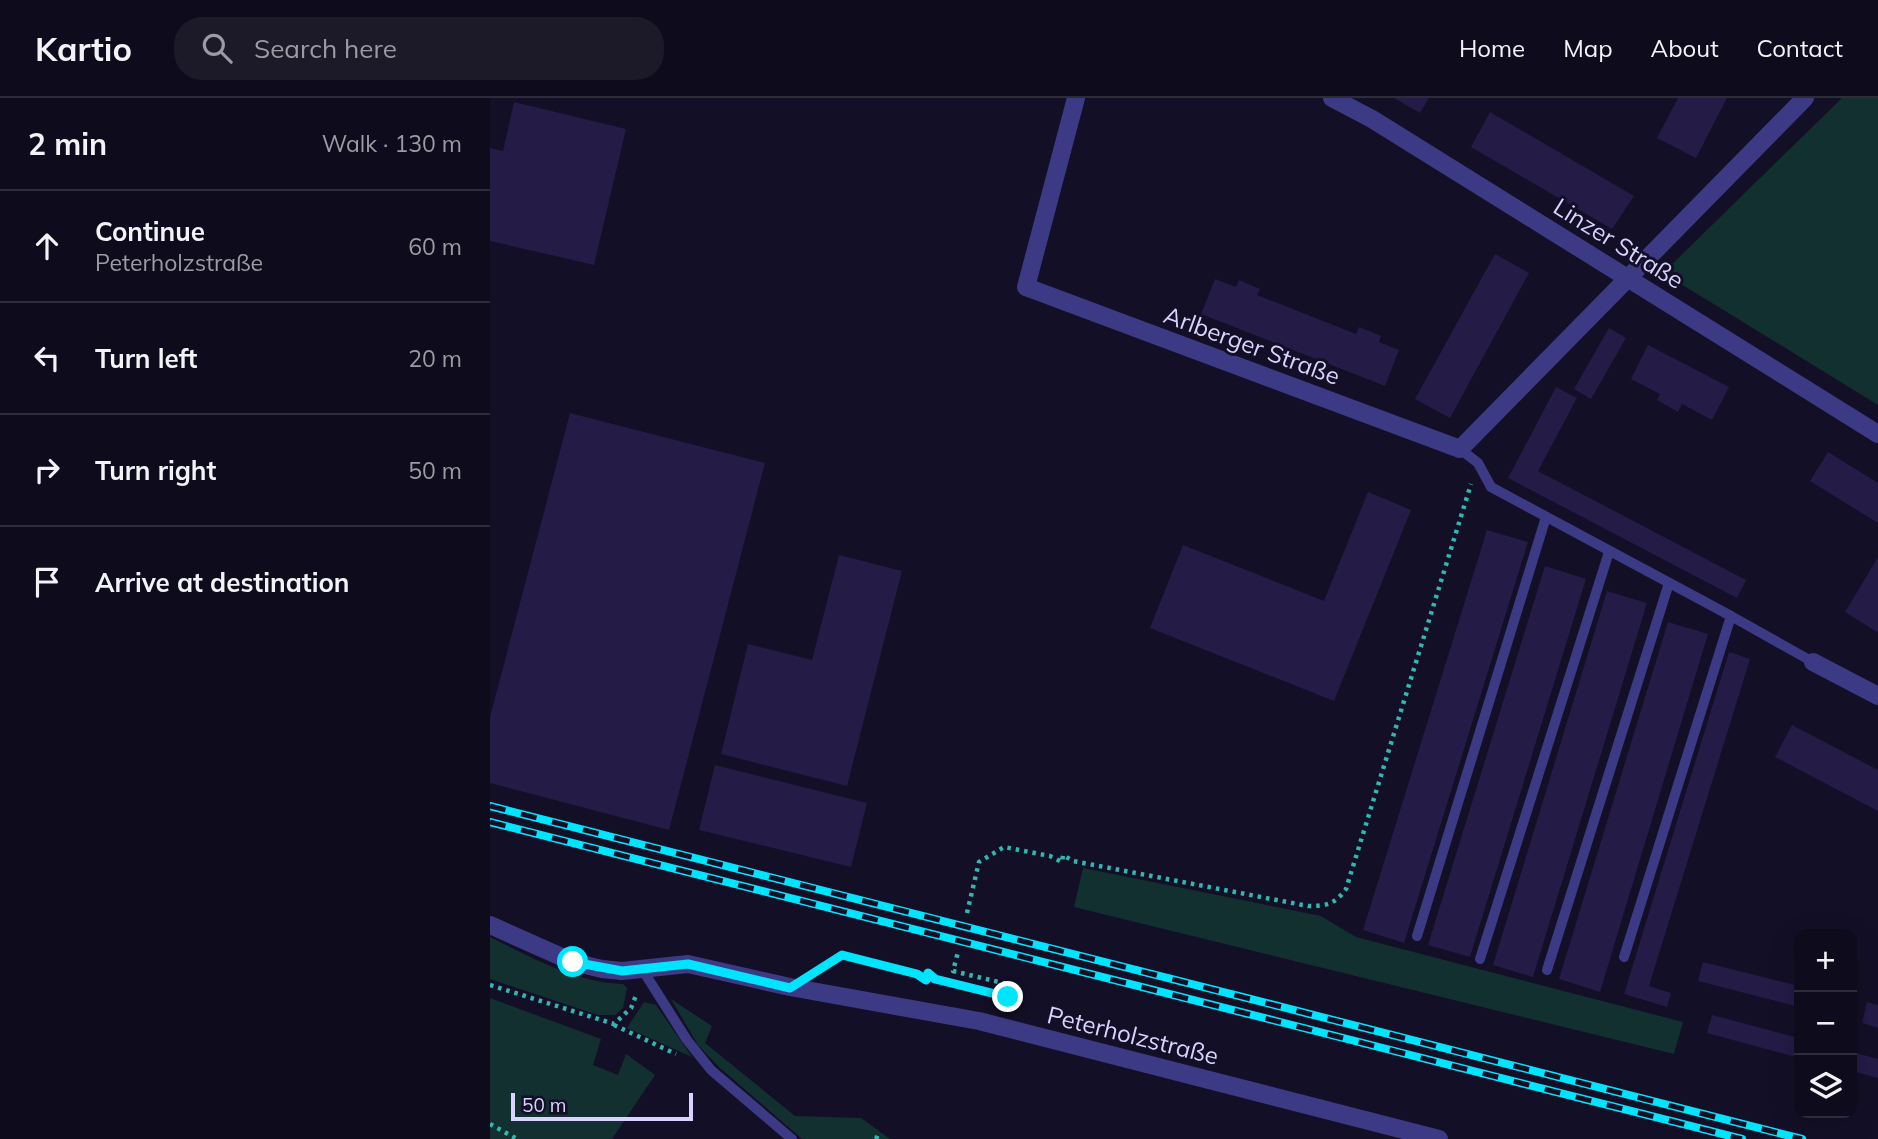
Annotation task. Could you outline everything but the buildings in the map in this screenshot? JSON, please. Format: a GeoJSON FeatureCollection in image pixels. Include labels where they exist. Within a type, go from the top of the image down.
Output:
{"type":"FeatureCollection","features":[{"type":"Feature","properties":{"kind":"street","name":"Arlberger Straße"},"geometry":{"type":"LineString","coordinates":[[1076,98],[1026,287],[1460,449]]}},
{"type":"Feature","properties":{"kind":"street","name":"Linzer Straße"},"geometry":{"type":"LineString","coordinates":[[1332,98],[1372,119],[1878,434]]}},
{"type":"Feature","properties":{"kind":"street"},"geometry":{"type":"LineString","coordinates":[[1460,449],[1805,98]]}},
{"type":"Feature","properties":{"kind":"street"},"geometry":{"type":"LineString","coordinates":[[1813,662],[1878,696]]}},
{"type":"Feature","properties":{"kind":"street","name":"Peterholzstraße"},"geometry":{"type":"LineString","coordinates":[[490,925],[573,962],[602,969],[642,970],[667,964],[688,964],[790,988],[979,1021],[1438,1139]]}},
{"type":"Feature","properties":{"kind":"lane"},"geometry":{"type":"LineString","coordinates":[[1460,449],[1478,463],[1491,487],[1813,662]]}},
{"type":"Feature","properties":{"kind":"lane"},"geometry":{"type":"LineString","coordinates":[[1417,936],[1546,517]]}},
{"type":"Feature","properties":{"kind":"lane"},"geometry":{"type":"LineString","coordinates":[[1480,958],[1609,552]]}},
{"type":"Feature","properties":{"kind":"lane"},"geometry":{"type":"LineString","coordinates":[[1547,970],[1669,583]]}},
{"type":"Feature","properties":{"kind":"lane"},"geometry":{"type":"LineString","coordinates":[[1624,957],[1731,616]]}},
{"type":"Feature","properties":{"kind":"lane"},"geometry":{"type":"LineString","coordinates":[[642,970],[687,1040],[711,1070],[792,1139]]}},
{"type":"Feature","properties":{"kind":"path"},"geometry":{"type":"LineString","coordinates":[[967,913],[979,862],[1004,847],[1050,856],[1056,861],[1062,862],[1063,855],[1073,861],[1308,906],[1332,904],[1339,898],[1346,889],[1478,463]]}},
{"type":"Feature","properties":{"kind":"path"},"geometry":{"type":"LineString","coordinates":[[790,988],[842,955],[917,974],[921,979],[926,980],[928,973],[935,979],[1008,997],[1011,985],[953,971],[958,952]]}},
{"type":"Feature","properties":{"kind":"path"},"geometry":{"type":"LineString","coordinates":[[614,1024],[631,1009],[642,970]]}},
{"type":"Feature","properties":{"kind":"path"},"geometry":{"type":"LineString","coordinates":[[490,985],[614,1024],[711,1070]]}},
{"type":"Feature","properties":{"kind":"path"},"geometry":{"type":"LineString","coordinates":[[490,1124],[517,1139]]}},
{"type":"Feature","properties":{"kind":"green space"},"geometry":{"type":"Polygon","coordinates":[[[1842,98],[1878,98],[1878,405],[1663,273],[1842,98]]]}},
{"type":"Feature","properties":{"kind":"green space"},"geometry":{"type":"Polygon","coordinates":[[[1083,868],[1321,916],[1356,937],[1683,1022],[1674,1054],[1074,907],[1083,868]]]}},
{"type":"Feature","properties":{"kind":"green space"},"geometry":{"type":"Polygon","coordinates":[[[490,937],[571,974],[623,984],[627,988],[623,1008],[615,1015],[598,1015],[490,979],[490,937]]]}},
{"type":"Feature","properties":{"kind":"green space"},"geometry":{"type":"Polygon","coordinates":[[[490,998],[601,1039],[593,1065],[618,1075],[626,1054],[655,1075],[612,1139],[490,1139],[490,998]]]}},
{"type":"Feature","properties":{"kind":"green space"},"geometry":{"type":"Polygon","coordinates":[[[671,999],[712,1026],[705,1043],[795,1116],[861,1118],[890,1139],[802,1139],[719,1067],[698,1045],[671,999]]]}},
{"type":"Feature","properties":{"kind":"green space"},"geometry":{"type":"Polygon","coordinates":[[[644,1002],[656,1005],[692,1057],[627,1028],[644,1002]]]}},
{"type":"Feature","properties":{"kind":"railway"},"geometry":{"type":"LineString","coordinates":[[490,806],[1802,1139]]}},
{"type":"Feature","properties":{"kind":"railway"},"geometry":{"type":"LineString","coordinates":[[490,822],[1742,1139]]}},
{"type":"Feature","properties":{"kind":"route"},"geometry":{"type":"LineString","coordinates":[[573,962],[622,971],[667,964],[688,964],[790,988],[842,955],[917,974],[921,979],[926,980],[928,973],[933,974],[935,979],[1008,997]]}}]}
